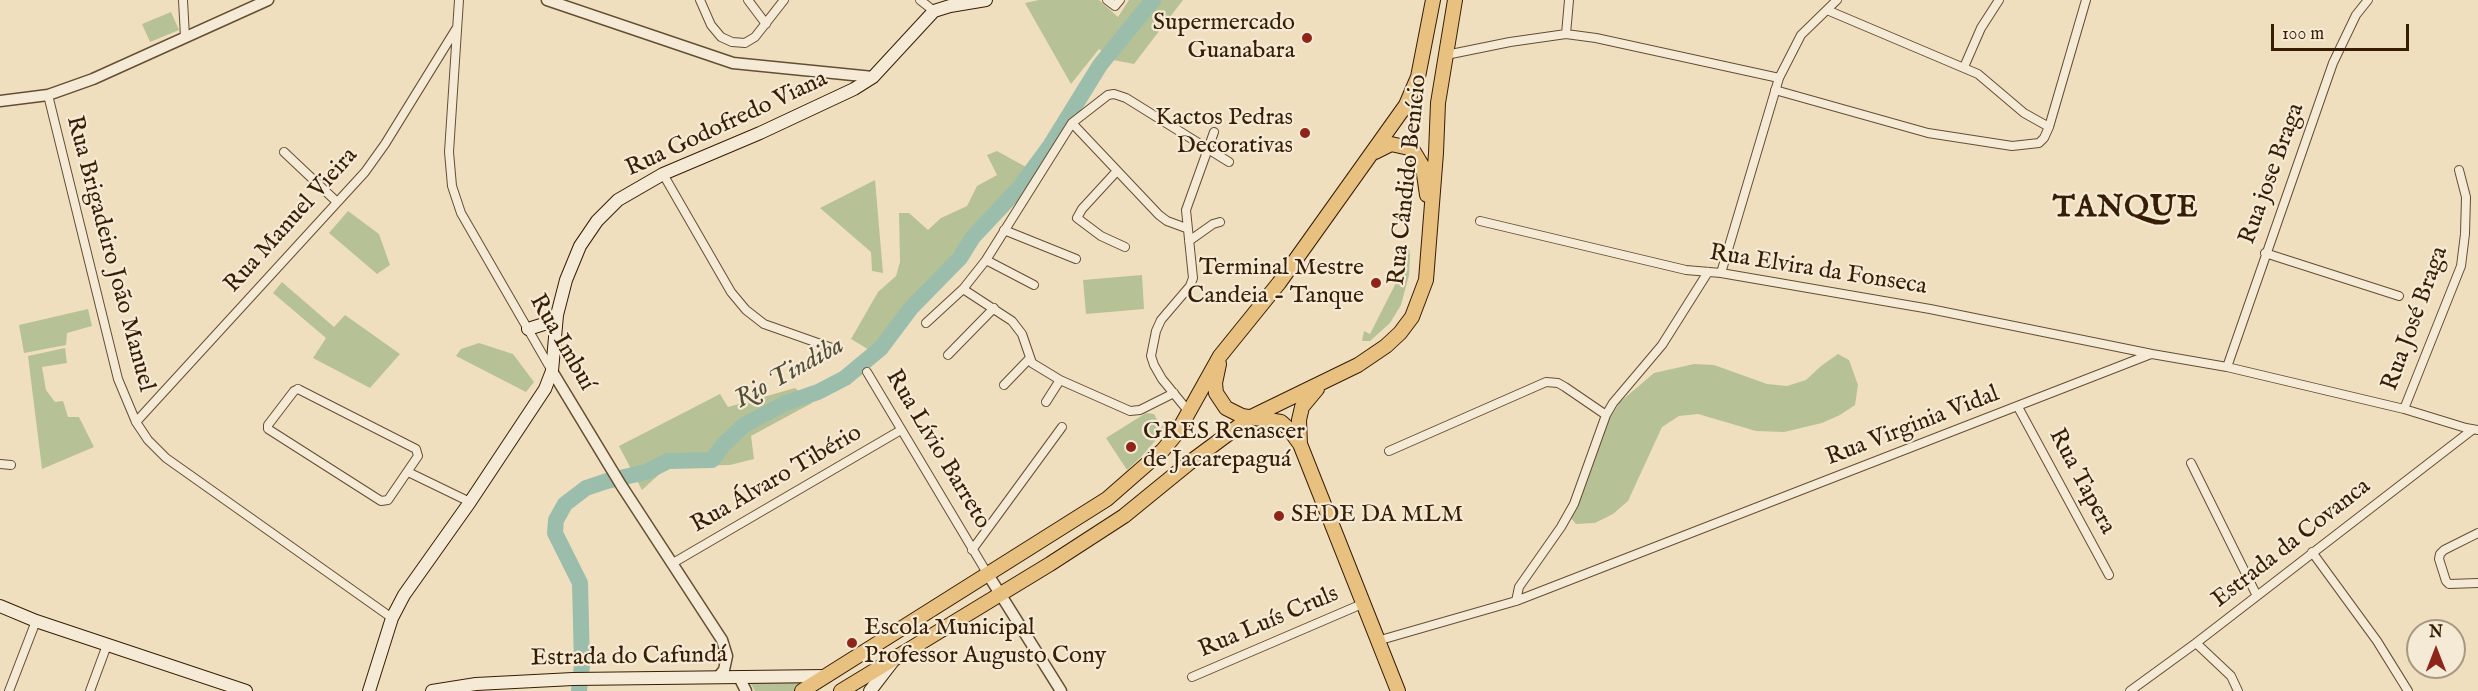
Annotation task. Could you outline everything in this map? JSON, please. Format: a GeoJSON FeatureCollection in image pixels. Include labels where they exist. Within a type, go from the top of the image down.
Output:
{"type":"FeatureCollection","features":[{"type":"Feature","properties":{"kind":"main road"},"geometry":{"type":"LineString","coordinates":[[934,11],[986,0]]}},
{"type":"Feature","properties":{"kind":"main road","name":"Rua Cândido Benício"},"geometry":{"type":"LineString","coordinates":[[802,691],[1107,499],[1163,450],[1190,412],[1220,356],[1279,283],[1375,152],[1406,105],[1418,77],[1433,0]]}},
{"type":"Feature","properties":{"kind":"main road","name":"Rua Cândido Benício"},"geometry":{"type":"LineString","coordinates":[[841,691],[1124,516],[1189,463],[1251,417],[1358,365],[1386,346],[1412,317],[1426,280],[1438,103],[1455,0]]}},
{"type":"Feature","properties":{"kind":"main road","name":"Rua Godofredo Viana"},"geometry":{"type":"LineString","coordinates":[[369,691],[392,618],[404,595],[470,502],[545,389],[552,371],[557,315],[566,280],[580,246],[597,221],[618,200],[663,174],[760,134],[854,89],[873,76],[934,11]]}},
{"type":"Feature","properties":{"kind":"main road"},"geometry":{"type":"LineString","coordinates":[[1375,152],[1383,146],[1396,144],[1409,148],[1419,158],[1423,167],[1430,227]]}},
{"type":"Feature","properties":{"kind":"main road"},"geometry":{"type":"LineString","coordinates":[[528,329],[544,324],[557,315]]}},
{"type":"Feature","properties":{"kind":"main road"},"geometry":{"type":"LineString","coordinates":[[1220,356],[1215,383],[1220,400],[1229,410],[1251,417],[1281,422],[1300,444],[1394,690]]}},
{"type":"Feature","properties":{"kind":"main road"},"geometry":{"type":"LineString","coordinates":[[1300,444],[1299,420],[1302,407],[1314,391],[1325,383]]}},
{"type":"Feature","properties":{"kind":"main road"},"geometry":{"type":"LineString","coordinates":[[0,606],[36,621],[246,691]]}},
{"type":"Feature","properties":{"kind":"main road"},"geometry":{"type":"LineString","coordinates":[[870,691],[896,657]]}},
{"type":"Feature","properties":{"kind":"main road","name":"Estrada do Cafundá"},"geometry":{"type":"LineString","coordinates":[[432,691],[476,684],[573,679],[827,676]]}},
{"type":"Feature","properties":{"kind":"street"},"geometry":{"type":"LineString","coordinates":[[183,0],[185,37]]}},
{"type":"Feature","properties":{"kind":"street"},"geometry":{"type":"LineString","coordinates":[[0,101],[48,95],[93,79],[268,0]]}},
{"type":"Feature","properties":{"kind":"street","name":"Rua Imbuí"},"geometry":{"type":"LineString","coordinates":[[459,0],[449,152],[452,186],[461,213],[621,485],[726,649],[726,663],[719,676]]}},
{"type":"Feature","properties":{"kind":"street"},"geometry":{"type":"LineString","coordinates":[[547,0],[733,63],[873,76]]}},
{"type":"Feature","properties":{"kind":"street"},"geometry":{"type":"LineString","coordinates":[[700,0],[711,25],[721,37],[732,42],[745,43],[755,37],[784,0]]}},
{"type":"Feature","properties":{"kind":"street"},"geometry":{"type":"LineString","coordinates":[[748,0],[766,24]]}},
{"type":"Feature","properties":{"kind":"street"},"geometry":{"type":"LineString","coordinates":[[920,0],[934,11]]}},
{"type":"Feature","properties":{"kind":"street"},"geometry":{"type":"LineString","coordinates":[[1107,0],[1115,6],[1120,0]]}},
{"type":"Feature","properties":{"kind":"street"},"geometry":{"type":"LineString","coordinates":[[1566,34],[1569,0]]}},
{"type":"Feature","properties":{"kind":"street"},"geometry":{"type":"LineString","coordinates":[[1721,273],[1779,78],[1801,35],[1837,0]]}},
{"type":"Feature","properties":{"kind":"street"},"geometry":{"type":"LineString","coordinates":[[1964,67],[1981,28],[1999,0]]}},
{"type":"Feature","properties":{"kind":"street"},"geometry":{"type":"LineString","coordinates":[[1775,90],[1890,124],[1967,140],[2028,146],[2039,143],[2049,127],[2086,0]]}},
{"type":"Feature","properties":{"kind":"street","name":"Rua jose Braga"},"geometry":{"type":"LineString","coordinates":[[2227,367],[2333,63],[2356,15],[2368,0]]}},
{"type":"Feature","properties":{"kind":"street"},"geometry":{"type":"LineString","coordinates":[[1827,10],[1964,67],[1990,82],[2024,112],[2049,127]]}},
{"type":"Feature","properties":{"kind":"street","name":"Rua Manuel Vieira"},"geometry":{"type":"LineString","coordinates":[[136,422],[365,172],[386,144],[456,29]]}},
{"type":"Feature","properties":{"kind":"street"},"geometry":{"type":"LineString","coordinates":[[1446,55],[1566,34],[1596,38],[1779,78]]}},
{"type":"Feature","properties":{"kind":"street","name":"Rua Brigadeiro João Manuel"},"geometry":{"type":"LineString","coordinates":[[48,95],[118,379],[136,422],[148,440],[166,458],[392,618]]}},
{"type":"Feature","properties":{"kind":"street"},"geometry":{"type":"LineString","coordinates":[[926,323],[963,290],[986,260],[1072,123],[1099,99],[1108,95],[1120,95],[1229,162]]}},
{"type":"Feature","properties":{"kind":"street"},"geometry":{"type":"LineString","coordinates":[[1072,123],[1159,215],[1167,221],[1186,228]]}},
{"type":"Feature","properties":{"kind":"street"},"geometry":{"type":"LineString","coordinates":[[1190,412],[1154,365],[1151,356],[1156,331],[1161,320],[1182,296],[1193,278],[1186,228],[1186,210],[1214,132]]}},
{"type":"Feature","properties":{"kind":"street"},"geometry":{"type":"LineString","coordinates":[[284,152],[337,202]]}},
{"type":"Feature","properties":{"kind":"street","name":"Rua José Braga"},"geometry":{"type":"LineString","coordinates":[[2404,409],[2461,266],[2466,197],[2459,170]]}},
{"type":"Feature","properties":{"kind":"street"},"geometry":{"type":"LineString","coordinates":[[1116,172],[1082,209],[1077,218],[1101,236],[1125,247]]}},
{"type":"Feature","properties":{"kind":"street"},"geometry":{"type":"LineString","coordinates":[[663,174],[731,292],[746,310],[764,324],[832,348]]}},
{"type":"Feature","properties":{"kind":"street","name":"Rua Elvira da Fonseca"},"geometry":{"type":"LineString","coordinates":[[1480,221],[1659,264],[1930,309],[2152,354]]}},
{"type":"Feature","properties":{"kind":"street"},"geometry":{"type":"LineString","coordinates":[[1189,241],[1213,224],[1220,222]]}},
{"type":"Feature","properties":{"kind":"street"},"geometry":{"type":"LineString","coordinates":[[1004,230],[1076,259]]}},
{"type":"Feature","properties":{"kind":"street"},"geometry":{"type":"LineString","coordinates":[[2265,253],[2399,296]]}},
{"type":"Feature","properties":{"kind":"street"},"geometry":{"type":"LineString","coordinates":[[986,260],[1034,285]]}},
{"type":"Feature","properties":{"kind":"street"},"geometry":{"type":"LineString","coordinates":[[1516,601],[1524,580],[1574,504],[1606,415],[1613,403],[1662,345],[1708,272]]}},
{"type":"Feature","properties":{"kind":"street"},"geometry":{"type":"LineString","coordinates":[[963,290],[994,308],[1018,327],[1029,359],[1037,368],[1060,380],[1130,411],[1140,410],[1174,393]]}},
{"type":"Feature","properties":{"kind":"street"},"geometry":{"type":"LineString","coordinates":[[948,355],[994,308]]}},
{"type":"Feature","properties":{"kind":"street"},"geometry":{"type":"LineString","coordinates":[[2152,354],[2227,367],[2404,409],[2475,430]]}},
{"type":"Feature","properties":{"kind":"street","name":"Rua Virginia Vidal"},"geometry":{"type":"LineString","coordinates":[[1377,641],[1516,601],[2152,354]]}},
{"type":"Feature","properties":{"kind":"street"},"geometry":{"type":"LineString","coordinates":[[1004,385],[1029,359]]}},
{"type":"Feature","properties":{"kind":"street","name":"Rua Lívio Barreto"},"geometry":{"type":"LineString","coordinates":[[867,372],[972,550],[1061,691]]}},
{"type":"Feature","properties":{"kind":"street"},"geometry":{"type":"LineString","coordinates":[[1046,402],[1060,380]]}},
{"type":"Feature","properties":{"kind":"street"},"geometry":{"type":"LineString","coordinates":[[1389,451],[1552,381],[1565,387],[1606,415]]}},
{"type":"Feature","properties":{"kind":"street"},"geometry":{"type":"LineString","coordinates":[[300,390],[414,447],[418,456],[408,472],[388,500],[381,501],[267,427],[294,391],[300,390]]}},
{"type":"Feature","properties":{"kind":"street","name":"Rua Tapera"},"geometry":{"type":"LineString","coordinates":[[2018,407],[2109,575]]}},
{"type":"Feature","properties":{"kind":"street","name":"Rua Lívio Barreto"},"geometry":{"type":"LineString","coordinates":[[972,550],[1062,427]]}},
{"type":"Feature","properties":{"kind":"street","name":"Rua Álvaro Tibério"},"geometry":{"type":"LineString","coordinates":[[673,563],[901,430]]}},
{"type":"Feature","properties":{"kind":"street","name":"Estrada da Covanca"},"geometry":{"type":"LineString","coordinates":[[2133,690],[2475,430]]}},
{"type":"Feature","properties":{"kind":"street"},"geometry":{"type":"LineString","coordinates":[[2191,463],[2257,596]]}},
{"type":"Feature","properties":{"kind":"street"},"geometry":{"type":"LineString","coordinates":[[0,464],[11,465]]}},
{"type":"Feature","properties":{"kind":"street"},"geometry":{"type":"LineString","coordinates":[[408,472],[470,502]]}},
{"type":"Feature","properties":{"kind":"street"},"geometry":{"type":"LineString","coordinates":[[2478,533],[2444,550],[2439,559],[2446,581],[2450,584],[2478,583]]}},
{"type":"Feature","properties":{"kind":"street"},"geometry":{"type":"LineString","coordinates":[[2313,552],[2377,641],[2408,691]]}},
{"type":"Feature","properties":{"kind":"street","name":"Rua Luís Cruls"},"geometry":{"type":"LineString","coordinates":[[1192,677],[1362,604]]}},
{"type":"Feature","properties":{"kind":"street"},"geometry":{"type":"LineString","coordinates":[[9,691],[36,621]]}},
{"type":"Feature","properties":{"kind":"street"},"geometry":{"type":"LineString","coordinates":[[2196,644],[2231,676],[2238,691]]}},
{"type":"Feature","properties":{"kind":"street"},"geometry":{"type":"LineString","coordinates":[[90,691],[107,645]]}},
{"type":"Feature","properties":{"kind":"street"},"geometry":{"type":"LineString","coordinates":[[739,677],[746,691]]}},
{"type":"Feature","properties":{"kind":"green space"},"geometry":{"type":"Polygon","coordinates":[[[1039,0],[1099,0],[1118,17],[1129,0],[1183,0],[1134,64],[1113,60],[1099,49],[1071,84],[1025,3],[1039,0]]]}},
{"type":"Feature","properties":{"kind":"green space"},"geometry":{"type":"Polygon","coordinates":[[[171,12],[179,30],[150,42],[142,24],[171,12]]]}},
{"type":"Feature","properties":{"kind":"green space"},"geometry":{"type":"Polygon","coordinates":[[[997,151],[1026,167],[937,280],[908,307],[881,343],[871,351],[851,339],[878,292],[896,276],[900,262],[899,213],[909,213],[928,230],[941,218],[967,206],[977,186],[997,175],[987,155],[997,151]]]}},
{"type":"Feature","properties":{"kind":"green space"},"geometry":{"type":"Polygon","coordinates":[[[875,180],[883,273],[872,271],[871,252],[820,208],[875,180]]]}},
{"type":"Feature","properties":{"kind":"green space"},"geometry":{"type":"Polygon","coordinates":[[[348,211],[379,234],[390,265],[377,274],[329,233],[348,211]]]}},
{"type":"Feature","properties":{"kind":"green space"},"geometry":{"type":"Polygon","coordinates":[[[1409,249],[1409,275],[1401,305],[1390,323],[1370,341],[1362,341],[1364,331],[1370,334],[1407,261],[1399,257],[1402,252],[1409,249]]]}},
{"type":"Feature","properties":{"kind":"green space"},"geometry":{"type":"Polygon","coordinates":[[[1142,275],[1144,309],[1086,314],[1083,280],[1142,275]]]}},
{"type":"Feature","properties":{"kind":"green space"},"geometry":{"type":"Polygon","coordinates":[[[282,282],[334,327],[345,315],[400,354],[370,388],[313,358],[326,338],[273,293],[282,282]]]}},
{"type":"Feature","properties":{"kind":"green space"},"geometry":{"type":"Polygon","coordinates":[[[88,309],[92,326],[67,333],[66,345],[24,353],[19,325],[88,309]]]}},
{"type":"Feature","properties":{"kind":"green space"},"geometry":{"type":"Polygon","coordinates":[[[479,343],[513,354],[534,382],[526,392],[456,356],[461,349],[479,343]]]}},
{"type":"Feature","properties":{"kind":"green space"},"geometry":{"type":"Polygon","coordinates":[[[65,348],[67,363],[42,367],[46,390],[55,402],[63,401],[68,417],[79,417],[94,447],[42,469],[28,356],[65,348]]]}},
{"type":"Feature","properties":{"kind":"green space"},"geometry":{"type":"Polygon","coordinates":[[[1838,354],[1849,360],[1858,385],[1855,405],[1840,415],[1822,423],[1784,432],[1756,431],[1698,414],[1679,416],[1662,427],[1628,501],[1613,514],[1595,523],[1576,524],[1571,518],[1608,421],[1620,402],[1654,373],[1694,364],[1714,365],[1767,384],[1787,386],[1806,380],[1838,354]]]}},
{"type":"Feature","properties":{"kind":"green space"},"geometry":{"type":"Polygon","coordinates":[[[795,388],[812,403],[751,436],[754,459],[730,465],[665,469],[642,490],[619,446],[720,394],[728,407],[795,388]]]}},
{"type":"Feature","properties":{"kind":"green space","name":"GRES Renascer de Jacarepaguá"},"geometry":{"type":"Polygon","coordinates":[[[1146,413],[1154,414],[1161,427],[1175,418],[1127,470],[1106,438],[1146,413]]]}},
{"type":"Feature","properties":{"kind":"green space"},"geometry":{"type":"Polygon","coordinates":[[[748,679],[815,679],[795,691],[755,691],[748,679]]]}},
{"type":"Feature","properties":{"kind":"waterway","name":"Rio Tindiba"},"geometry":{"type":"LineString","coordinates":[[579,691],[582,665],[580,583],[555,533],[556,520],[565,504],[586,488],[646,472],[668,461],[712,460],[724,444],[744,425],[786,403],[818,392],[845,378],[881,348],[911,308],[960,258],[973,237],[1019,188],[1050,146],[1100,65],[1153,0]]}},
{"type":"Feature","properties":{"kind":"place","name":"Supermercado Guanabara"},"geometry":{"type":"Point","coordinates":[1307,38]}},
{"type":"Feature","properties":{"kind":"place","name":"Kactos Pedras Decorativas"},"geometry":{"type":"Point","coordinates":[1305,133]}},
{"type":"Feature","properties":{"kind":"place","name":"Terminal Mestre Candeia - Tanque"},"geometry":{"type":"Point","coordinates":[1376,283]}},
{"type":"Feature","properties":{"kind":"place","name":"GRES Renascer de Jacarepaguá"},"geometry":{"type":"Point","coordinates":[1131,447]}},
{"type":"Feature","properties":{"kind":"place","name":"SEDE DA MLM"},"geometry":{"type":"Point","coordinates":[1279,516]}},
{"type":"Feature","properties":{"kind":"place","name":"Escola Municipal Professor Augusto Cony"},"geometry":{"type":"Point","coordinates":[852,643]}},
{"type":"Feature","properties":{"kind":"district","name":"TANQUE"},"geometry":{"type":"Point","coordinates":[2126,210]}}]}
